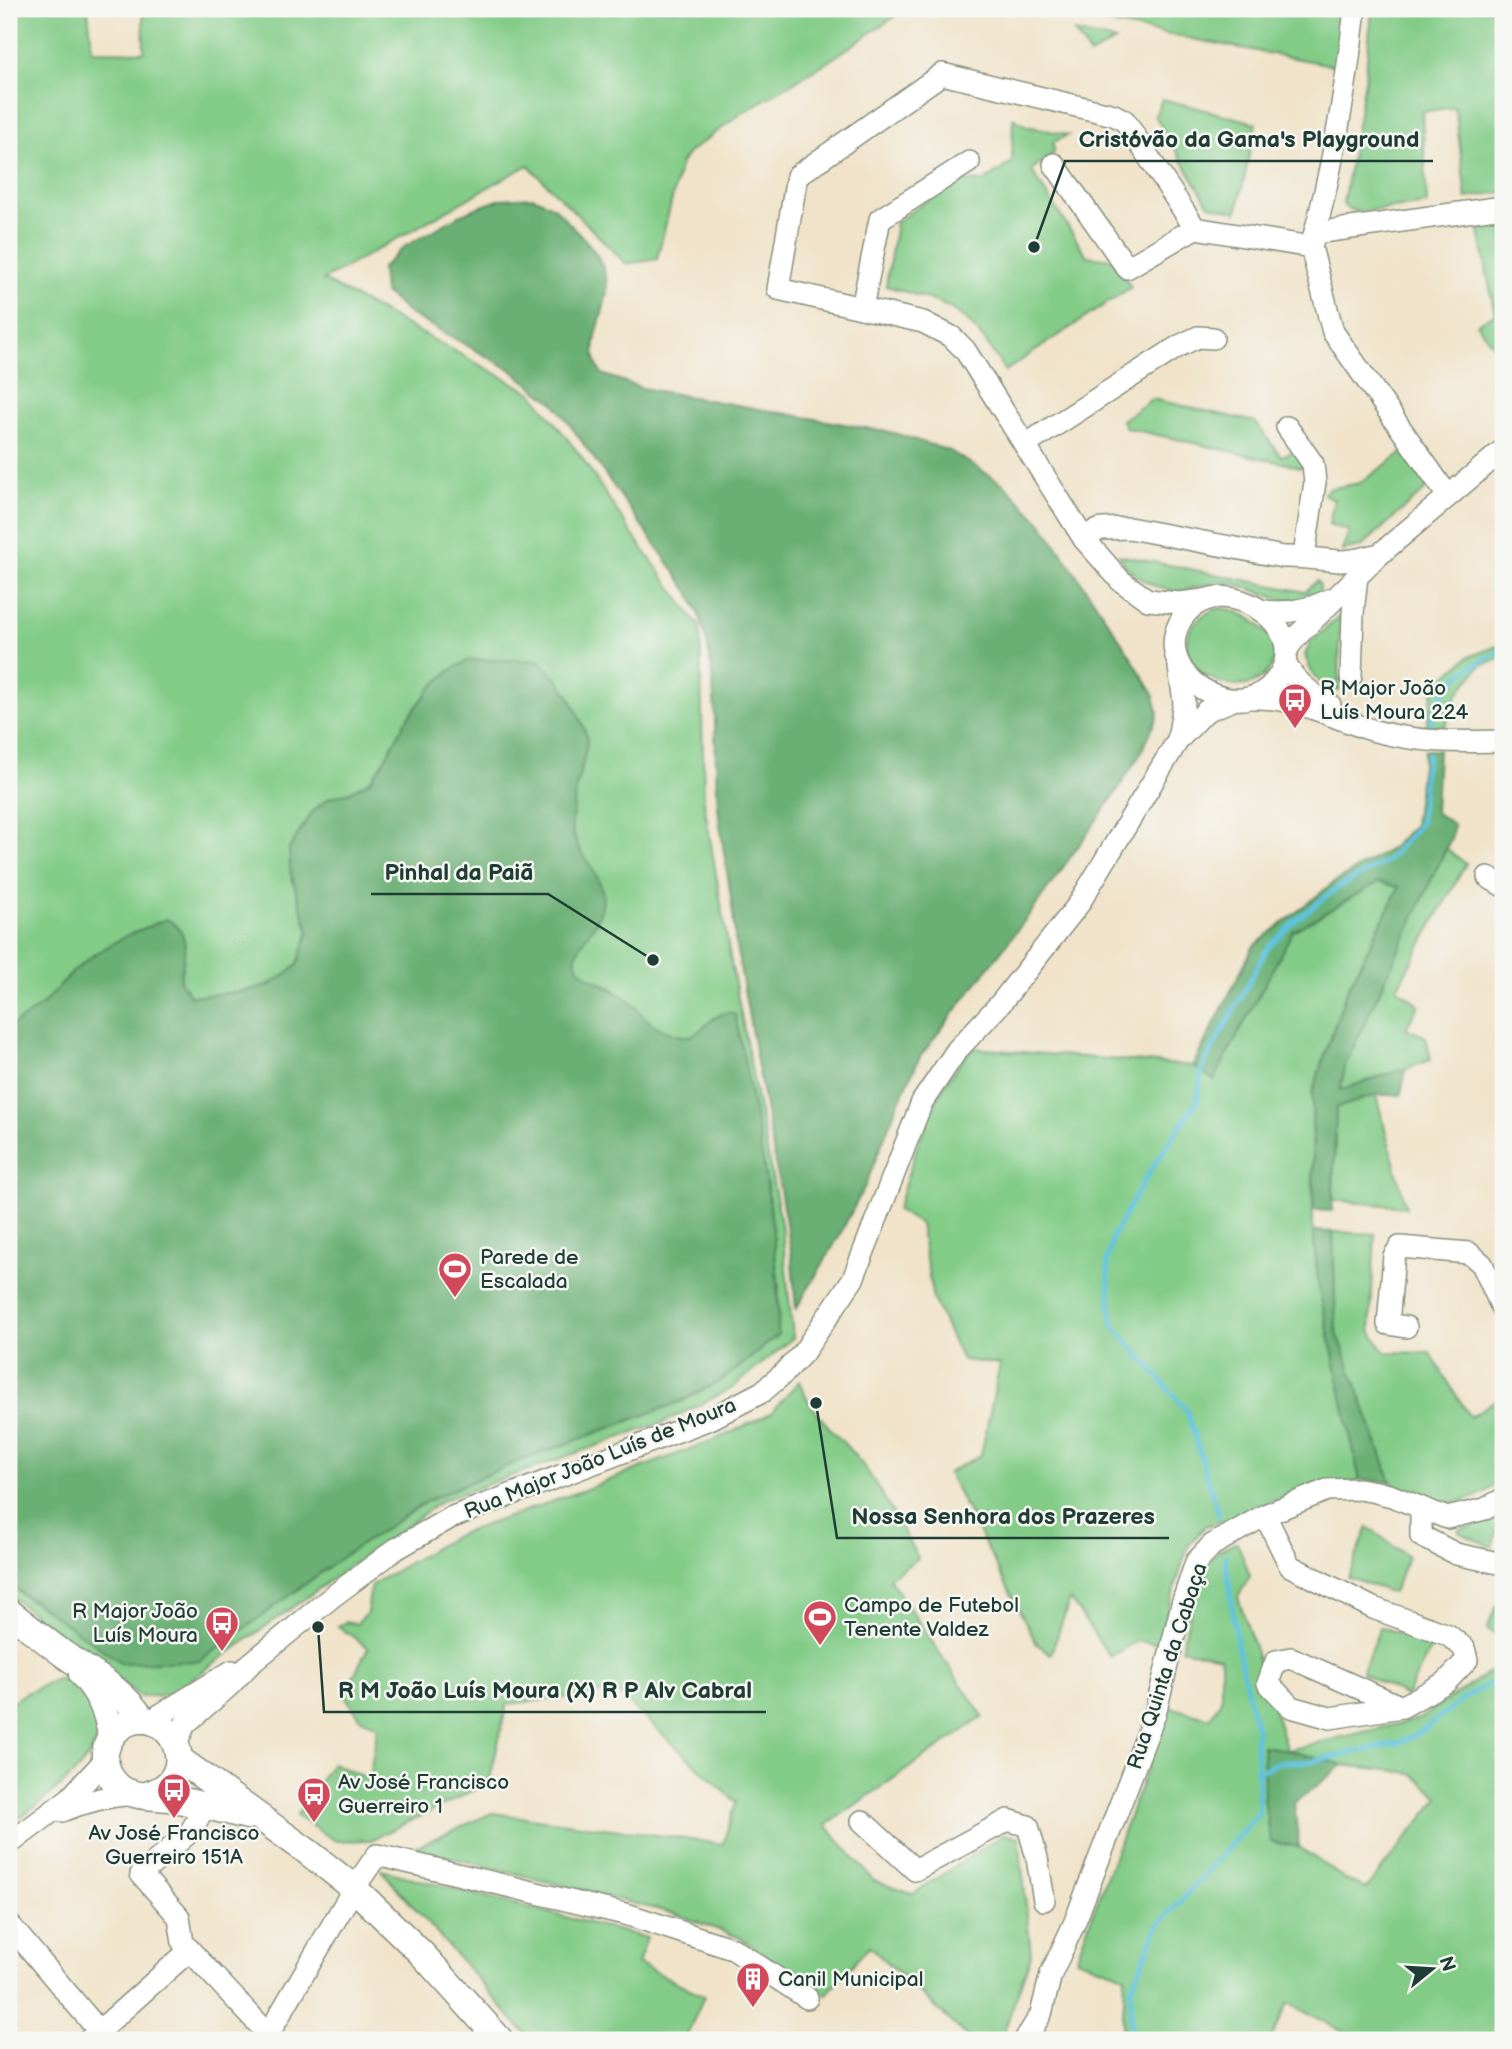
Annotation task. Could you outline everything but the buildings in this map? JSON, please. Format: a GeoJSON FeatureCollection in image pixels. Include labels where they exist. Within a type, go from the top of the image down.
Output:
{"type":"FeatureCollection","features":[{"type":"Feature","properties":{"kind":"main road"},"geometry":{"type":"LineString","coordinates":[[9,1612],[68,1657],[97,1674],[131,1702],[147,1721],[166,1729],[178,1752],[258,1818],[354,1888],[423,1955],[500,2040]]}},
{"type":"Feature","properties":{"kind":"main road"},"geometry":{"type":"LineString","coordinates":[[68,1657],[91,1684],[108,1716],[107,1772],[123,1790],[258,1818]]}},
{"type":"Feature","properties":{"kind":"main road"},"geometry":{"type":"LineString","coordinates":[[108,1748],[125,1724],[147,1721]]}},
{"type":"Feature","properties":{"kind":"main road"},"geometry":{"type":"LineString","coordinates":[[140,1795],[156,1793],[173,1779],[178,1752]]}},
{"type":"Feature","properties":{"kind":"street"},"geometry":{"type":"LineString","coordinates":[[1355,9],[1341,120],[1313,240],[1333,332],[1448,496]]}},
{"type":"Feature","properties":{"kind":"street"},"geometry":{"type":"LineString","coordinates":[[1195,228],[1125,121],[1114,114],[942,74],[797,176],[778,289],[923,322],[952,337],[965,350],[1084,539],[1121,581],[1148,600],[1164,628],[1177,661],[1194,682],[1223,698],[1243,699],[1269,689],[1286,658],[1289,646],[1298,635],[1380,554],[1503,450]]}},
{"type":"Feature","properties":{"kind":"street"},"geometry":{"type":"LineString","coordinates":[[862,308],[880,219],[970,162]]}},
{"type":"Feature","properties":{"kind":"street"},"geometry":{"type":"LineString","coordinates":[[1054,164],[1127,268],[1195,228],[1313,240],[1503,207]]}},
{"type":"Feature","properties":{"kind":"street"},"geometry":{"type":"LineString","coordinates":[[1025,445],[1179,346],[1198,337],[1213,338]]}},
{"type":"Feature","properties":{"kind":"street"},"geometry":{"type":"LineString","coordinates":[[1287,427],[1312,464],[1315,482],[1304,556]]}},
{"type":"Feature","properties":{"kind":"street"},"geometry":{"type":"LineString","coordinates":[[1084,539],[1102,529],[1129,528],[1283,557],[1304,556],[1346,561],[1380,554]]}},
{"type":"Feature","properties":{"kind":"street"},"geometry":{"type":"LineString","coordinates":[[1351,677],[1357,576]]}},
{"type":"Feature","properties":{"kind":"street"},"geometry":{"type":"LineString","coordinates":[[1148,600],[1180,603],[1226,597],[1260,610],[1291,612],[1336,597]]}},
{"type":"Feature","properties":{"kind":"street"},"geometry":{"type":"LineString","coordinates":[[1177,661],[1173,644],[1177,626],[1189,609],[1204,600]]}},
{"type":"Feature","properties":{"kind":"street"},"geometry":{"type":"LineString","coordinates":[[1260,610],[1276,623],[1285,643],[1286,658]]}},
{"type":"Feature","properties":{"kind":"street","name":"Rua Major João Luís de Moura"},"geometry":{"type":"LineString","coordinates":[[1286,658],[1293,677],[1304,688],[1355,722]]}},
{"type":"Feature","properties":{"kind":"street","name":"Rua Major João Luís de Moura"},"geometry":{"type":"LineString","coordinates":[[1177,661],[1184,702],[1178,740]]}},
{"type":"Feature","properties":{"kind":"street","name":"Rua Major João Luís de Moura"},"geometry":{"type":"LineString","coordinates":[[178,1752],[185,1724],[250,1664],[396,1549],[450,1518],[712,1418],[762,1392],[784,1373],[803,1353],[853,1279],[922,1101],[957,1050],[1000,1004],[1078,905],[1178,740],[1206,711],[1243,699],[1284,699],[1396,736],[1439,743],[1503,741]]}},
{"type":"Feature","properties":{"kind":"street"},"geometry":{"type":"LineString","coordinates":[[1406,1327],[1388,1324],[1394,1256],[1400,1248],[1469,1252],[1482,1264],[1503,1310]]}},
{"type":"Feature","properties":{"kind":"street","name":"Rua Quinta da Cabaça"},"geometry":{"type":"LineString","coordinates":[[1025,2040],[1041,2014],[1051,1974],[1074,1924],[1155,1714],[1182,1604],[1196,1562],[1212,1545],[1265,1515],[1328,1490],[1359,1489],[1376,1492],[1447,1518]]}},
{"type":"Feature","properties":{"kind":"street"},"geometry":{"type":"LineString","coordinates":[[1503,1499],[1485,1509],[1447,1518],[1446,1526],[1452,1538],[1503,1564]]}},
{"type":"Feature","properties":{"kind":"street"},"geometry":{"type":"LineString","coordinates":[[1421,1509],[1421,1536],[1456,1554],[1503,1564]]}},
{"type":"Feature","properties":{"kind":"street"},"geometry":{"type":"LineString","coordinates":[[1265,1515],[1290,1566],[1373,1608],[1448,1636],[1464,1648],[1467,1660],[1447,1682],[1402,1707],[1330,1718],[1291,1707],[1268,1683],[1276,1661],[1291,1658],[1402,1707]]}},
{"type":"Feature","properties":{"kind":"street","name":"Rua Major João Luís de Moura"},"geometry":{"type":"LineString","coordinates":[[147,1721],[222,1676],[250,1664]]}},
{"type":"Feature","properties":{"kind":"street"},"geometry":{"type":"LineString","coordinates":[[9,1844],[69,1798],[108,1748]]}},
{"type":"Feature","properties":{"kind":"street"},"geometry":{"type":"LineString","coordinates":[[34,1823],[85,1802],[108,1796],[140,1795]]}},
{"type":"Feature","properties":{"kind":"street"},"geometry":{"type":"LineString","coordinates":[[205,1806],[191,1831],[141,1874],[179,1917],[183,1943],[267,2037],[354,1888],[377,1855],[629,1915],[733,1949],[807,1998]]}},
{"type":"Feature","properties":{"kind":"street"},"geometry":{"type":"LineString","coordinates":[[862,1821],[915,1870],[1008,1820],[1027,1826],[1037,1858],[1044,1900]]}},
{"type":"Feature","properties":{"kind":"street"},"geometry":{"type":"LineString","coordinates":[[9,1924],[94,2036],[190,1950]]}},
{"type":"Feature","properties":{"kind":"green space"},"geometry":{"type":"Polygon","coordinates":[[[9,9],[88,9],[92,51],[144,52],[143,9],[906,9],[829,61],[742,113],[688,153],[681,163],[657,259],[626,264],[528,165],[323,280],[532,393],[580,455],[632,534],[700,627],[704,803],[730,957],[782,1229],[793,1338],[731,1389],[667,1421],[443,1500],[171,1694],[141,1697],[9,1595],[9,1584],[29,1600],[200,1661],[345,1555],[429,1500],[509,1465],[682,1401],[717,1383],[778,1335],[779,1286],[767,1185],[714,1018],[692,1035],[667,1031],[652,1024],[612,988],[584,974],[576,965],[577,949],[597,922],[589,862],[581,854],[571,827],[575,791],[587,738],[432,687],[405,722],[370,781],[350,792],[329,798],[290,871],[309,934],[304,953],[294,968],[264,986],[191,996],[180,982],[185,945],[166,919],[124,937],[92,956],[42,1005],[9,1028],[9,9]]]}},
{"type":"Feature","properties":{"kind":"green space"},"geometry":{"type":"Polygon","coordinates":[[[1032,9],[1342,9],[1337,66],[1032,9]]]}},
{"type":"Feature","properties":{"kind":"green space"},"geometry":{"type":"Polygon","coordinates":[[[1372,9],[1503,9],[1503,192],[1466,198],[1455,107],[1422,112],[1427,204],[1358,212],[1346,208],[1343,203],[1365,80],[1372,9]]]}},
{"type":"Feature","properties":{"kind":"green space"},"geometry":{"type":"Polygon","coordinates":[[[1074,32],[1115,41],[1090,55],[1074,32]]]}},
{"type":"Feature","properties":{"kind":"green space"},"geometry":{"type":"Polygon","coordinates":[[[1162,99],[1256,123],[1237,212],[1209,205],[1155,116],[1162,99]]]}},
{"type":"Feature","properties":{"kind":"green space"},"geometry":{"type":"Polygon","coordinates":[[[1013,118],[1027,126],[1068,135],[1053,142],[1054,153],[1031,170],[1087,256],[1112,259],[1131,287],[1005,371],[980,334],[957,313],[944,305],[886,286],[896,222],[956,181],[983,182],[1012,162],[1013,118]]]}},
{"type":"Feature","properties":{"kind":"green space"},"geometry":{"type":"Polygon","coordinates":[[[533,197],[559,212],[589,244],[604,270],[607,290],[594,355],[602,374],[642,388],[894,433],[950,451],[1005,485],[1043,525],[1125,647],[1153,693],[1158,711],[1141,753],[1109,803],[1035,907],[920,1057],[898,1103],[866,1184],[796,1309],[791,1251],[735,939],[718,807],[712,670],[700,617],[689,592],[555,404],[510,369],[408,313],[384,292],[382,268],[404,247],[468,211],[501,199],[533,197]]]}},
{"type":"Feature","properties":{"kind":"green space"},"geometry":{"type":"Polygon","coordinates":[[[1503,225],[1503,358],[1477,324],[1495,314],[1478,226],[1503,225]]]}},
{"type":"Feature","properties":{"kind":"green space"},"geometry":{"type":"Polygon","coordinates":[[[1152,399],[1255,422],[1281,456],[1296,451],[1305,468],[1126,428],[1122,420],[1152,399]]]}},
{"type":"Feature","properties":{"kind":"green space"},"geometry":{"type":"Polygon","coordinates":[[[1402,453],[1427,486],[1425,490],[1361,547],[1342,551],[1349,531],[1329,524],[1334,500],[1324,494],[1328,489],[1360,483],[1402,453]]]}},
{"type":"Feature","properties":{"kind":"green space"},"geometry":{"type":"Polygon","coordinates":[[[1119,555],[1305,592],[1317,581],[1320,585],[1319,593],[1302,602],[1288,602],[1239,585],[1217,582],[1178,592],[1157,587],[1139,578],[1127,568],[1119,555]]]}},
{"type":"Feature","properties":{"kind":"green space"},"geometry":{"type":"Polygon","coordinates":[[[1220,608],[1244,615],[1265,631],[1272,641],[1275,652],[1273,664],[1265,675],[1248,685],[1218,682],[1201,671],[1189,655],[1187,637],[1190,629],[1203,616],[1220,608]]]}},
{"type":"Feature","properties":{"kind":"green space"},"geometry":{"type":"Polygon","coordinates":[[[1340,616],[1339,691],[1316,678],[1305,655],[1311,642],[1340,616]]]}},
{"type":"Feature","properties":{"kind":"green space"},"geometry":{"type":"Polygon","coordinates":[[[1503,644],[1503,658],[1481,665],[1458,693],[1445,726],[1426,727],[1434,687],[1468,657],[1503,644]]]}},
{"type":"Feature","properties":{"kind":"green space"},"geometry":{"type":"Polygon","coordinates":[[[469,660],[538,660],[564,687],[586,733],[586,748],[575,795],[572,830],[597,877],[603,896],[600,913],[578,951],[576,963],[579,968],[627,999],[654,1025],[676,1035],[695,1034],[722,1014],[735,1014],[771,1214],[778,1295],[778,1335],[717,1383],[682,1401],[509,1465],[429,1500],[345,1555],[200,1661],[122,1663],[9,1584],[9,1028],[42,1005],[92,956],[124,937],[166,919],[175,924],[184,938],[180,982],[191,996],[244,992],[270,985],[297,966],[309,931],[290,871],[289,849],[312,812],[329,798],[350,792],[370,781],[405,722],[432,687],[448,672],[469,660]]]}},
{"type":"Feature","properties":{"kind":"green space"},"geometry":{"type":"Polygon","coordinates":[[[1424,750],[1438,750],[1435,812],[1453,824],[1452,836],[1346,1063],[1340,1090],[1406,1068],[1401,1095],[1376,1095],[1336,1108],[1332,1211],[1314,1210],[1312,1094],[1345,995],[1399,887],[1379,882],[1293,931],[1214,1080],[1193,1066],[1253,947],[1333,883],[1390,849],[1414,825],[1424,750]]]}},
{"type":"Feature","properties":{"kind":"green space"},"geometry":{"type":"Polygon","coordinates":[[[1446,848],[1466,864],[1397,988],[1419,1005],[1406,1028],[1426,1037],[1431,1060],[1340,1091],[1346,1063],[1446,848]]]}},
{"type":"Feature","properties":{"kind":"green space"},"geometry":{"type":"Polygon","coordinates":[[[1379,882],[1399,887],[1345,995],[1312,1094],[1313,1231],[1319,1288],[1360,1481],[1310,1486],[1231,1519],[1205,1526],[1188,1546],[1157,1644],[1137,1641],[1110,1657],[1070,1599],[1051,1654],[1037,1644],[948,1473],[981,1455],[1000,1364],[962,1360],[933,1299],[920,1224],[897,1210],[926,1124],[946,1084],[973,1048],[1193,1066],[1214,1079],[1290,933],[1379,882]]]}},
{"type":"Feature","properties":{"kind":"green space"},"geometry":{"type":"Polygon","coordinates":[[[1376,1095],[1406,1207],[1333,1200],[1336,1108],[1376,1095]]]}},
{"type":"Feature","properties":{"kind":"green space"},"geometry":{"type":"Polygon","coordinates":[[[1313,1231],[1333,1232],[1336,1329],[1391,1482],[1360,1481],[1319,1288],[1313,1231]]]}},
{"type":"Feature","properties":{"kind":"green space"},"geometry":{"type":"Polygon","coordinates":[[[1333,1232],[1375,1234],[1370,1330],[1385,1352],[1430,1353],[1470,1417],[1503,1395],[1503,1479],[1485,1492],[1454,1502],[1432,1501],[1417,1497],[1391,1482],[1336,1329],[1333,1232]]]}},
{"type":"Feature","properties":{"kind":"green space"},"geometry":{"type":"Polygon","coordinates":[[[799,1381],[812,1406],[872,1479],[918,1558],[889,1578],[983,1717],[826,1825],[874,1881],[913,1894],[1004,1834],[1019,1837],[1031,1955],[1001,2040],[971,2040],[869,1946],[826,1995],[738,1937],[676,1914],[413,1848],[492,1813],[723,1844],[736,1802],[617,1692],[507,1704],[489,1783],[371,1840],[336,1841],[296,1816],[332,1763],[369,1779],[378,1726],[361,1719],[344,1694],[368,1648],[338,1626],[346,1622],[357,1624],[367,1613],[371,1585],[457,1535],[726,1435],[771,1413],[799,1381]]]}},
{"type":"Feature","properties":{"kind":"green space"},"geometry":{"type":"Polygon","coordinates":[[[1503,1512],[1503,1530],[1498,1528],[1492,1547],[1458,1530],[1473,1526],[1503,1512]]]}},
{"type":"Feature","properties":{"kind":"green space"},"geometry":{"type":"Polygon","coordinates":[[[1368,1527],[1408,1557],[1393,1593],[1348,1577],[1368,1527]]]}},
{"type":"Feature","properties":{"kind":"green space"},"geometry":{"type":"Polygon","coordinates":[[[1237,1542],[1250,1576],[1238,1597],[1287,1750],[1419,1719],[1503,1663],[1503,2040],[1359,2040],[1288,2003],[1271,2040],[1122,2040],[1125,1976],[1076,1959],[1170,1707],[1210,1718],[1221,1700],[1221,1657],[1181,1649],[1202,1569],[1216,1552],[1237,1542]],[[1263,1746],[1299,1847],[1345,1879],[1366,1889],[1439,1797],[1412,1773],[1343,1765],[1263,1746]]]}},
{"type":"Feature","properties":{"kind":"green space"},"geometry":{"type":"Polygon","coordinates":[[[1503,1590],[1503,1640],[1487,1629],[1503,1590]]]}},
{"type":"Feature","properties":{"kind":"green space"},"geometry":{"type":"Polygon","coordinates":[[[1380,1627],[1433,1644],[1406,1696],[1362,1673],[1380,1627]]]}},
{"type":"Feature","properties":{"kind":"green space"},"geometry":{"type":"Polygon","coordinates":[[[56,1679],[75,1679],[97,1718],[97,1739],[90,1754],[66,1782],[9,1826],[9,1705],[20,1696],[56,1679]]]}},
{"type":"Feature","properties":{"kind":"green space"},"geometry":{"type":"Polygon","coordinates":[[[1263,1746],[1343,1765],[1294,1803],[1299,1847],[1271,1842],[1264,1799],[1263,1746]]]}},
{"type":"Feature","properties":{"kind":"green space"},"geometry":{"type":"Polygon","coordinates":[[[381,1870],[647,1938],[638,1963],[704,1996],[685,2040],[531,2040],[381,1870]]]}},
{"type":"Feature","properties":{"kind":"waterway"},"geometry":{"type":"LineString","coordinates":[[1431,724],[1440,698],[1448,687],[1467,670],[1503,651]]}},
{"type":"Feature","properties":{"kind":"waterway"},"geometry":{"type":"LineString","coordinates":[[1219,1516],[1187,1411],[1112,1323],[1107,1262],[1113,1236],[1145,1179],[1197,1101],[1202,1068],[1267,949],[1296,920],[1337,888],[1387,861],[1420,824],[1428,754]]}},
{"type":"Feature","properties":{"kind":"waterway"},"geometry":{"type":"LineString","coordinates":[[1130,2040],[1131,1989],[1158,1926],[1259,1813],[1256,1728],[1238,1650],[1225,1556]]}},
{"type":"Feature","properties":{"kind":"waterway"},"geometry":{"type":"LineString","coordinates":[[1257,1773],[1278,1762],[1309,1762],[1398,1743],[1416,1735],[1466,1697],[1503,1676]]}},
{"type":"Feature","properties":{"kind":"place","name":"Cristóvão da Gama's Playground"},"geometry":{"type":"Point","coordinates":[1034,247]}},
{"type":"Feature","properties":{"kind":"place","name":"R Major João Luís Moura 224"},"geometry":{"type":"Point","coordinates":[1295,730]}},
{"type":"Feature","properties":{"kind":"place","name":"Pinhal da Paiã"},"geometry":{"type":"Point","coordinates":[653,960]}},
{"type":"Feature","properties":{"kind":"place","name":"Parede de Escalada"},"geometry":{"type":"Point","coordinates":[455,1299]}},
{"type":"Feature","properties":{"kind":"place","name":"Nossa Senhora dos Prazeres"},"geometry":{"type":"Point","coordinates":[816,1403]}},
{"type":"Feature","properties":{"kind":"place","name":"R M João Luís Moura (X) R P Alv Cabral"},"geometry":{"type":"Point","coordinates":[318,1627]}},
{"type":"Feature","properties":{"kind":"place","name":"Campo de Futebol Tenente Valdez"},"geometry":{"type":"Point","coordinates":[820,1647]}},
{"type":"Feature","properties":{"kind":"place","name":"R Major João Luís Moura"},"geometry":{"type":"Point","coordinates":[222,1653]}},
{"type":"Feature","properties":{"kind":"place","name":"Av José Francisco Guerreiro 151A"},"geometry":{"type":"Point","coordinates":[174,1820]}},
{"type":"Feature","properties":{"kind":"place","name":"Av José Francisco Guerreiro 1"},"geometry":{"type":"Point","coordinates":[314,1824]}},
{"type":"Feature","properties":{"kind":"place","name":"Canil Municipal"},"geometry":{"type":"Point","coordinates":[753,2009]}}]}
